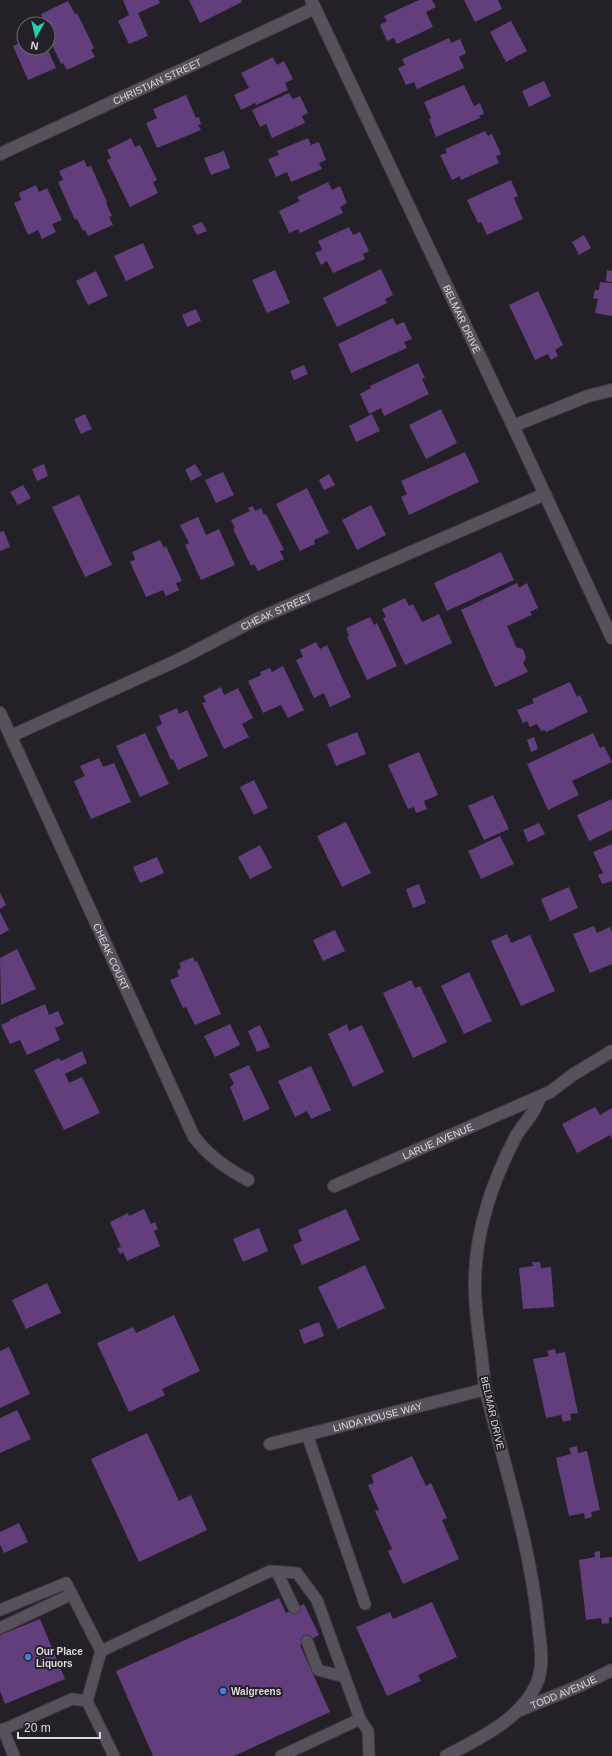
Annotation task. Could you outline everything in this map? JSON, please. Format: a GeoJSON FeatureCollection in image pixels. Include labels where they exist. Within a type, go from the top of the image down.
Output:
{"type":"FeatureCollection","features":[{"type":"Feature","properties":{"kind":"street","name":"CHRISTIAN STREET"},"geometry":{"type":"LineString","coordinates":[[0,154],[313,4]]}},
{"type":"Feature","properties":{"kind":"street","name":"BELMAR DRIVE"},"geometry":{"type":"LineString","coordinates":[[313,4],[612,638]]}},
{"type":"Feature","properties":{"kind":"street"},"geometry":{"type":"LineString","coordinates":[[513,426],[588,396],[612,390]]}},
{"type":"Feature","properties":{"kind":"street","name":"CHEAK STREET"},"geometry":{"type":"LineString","coordinates":[[11,736],[178,660],[255,620],[545,494]]}},
{"type":"Feature","properties":{"kind":"street","name":"CHEAK COURT"},"geometry":{"type":"LineString","coordinates":[[0,714],[194,1137],[206,1152],[248,1180]]}},
{"type":"Feature","properties":{"kind":"street"},"geometry":{"type":"LineString","coordinates":[[541,1096],[550,1092],[574,1074],[612,1051]]}},
{"type":"Feature","properties":{"kind":"street","name":"BELMAR DRIVE"},"geometry":{"type":"LineString","coordinates":[[446,1756],[500,1725],[515,1712],[528,1699],[536,1684],[541,1668],[540,1642],[534,1590],[527,1551],[486,1389],[477,1317],[475,1279],[479,1235],[494,1184],[505,1156],[518,1133],[534,1111],[541,1096]]}},
{"type":"Feature","properties":{"kind":"street","name":"LARUE AVENUE"},"geometry":{"type":"LineString","coordinates":[[334,1186],[541,1096]]}},
{"type":"Feature","properties":{"kind":"street","name":"LINDA HOUSE WAY"},"geometry":{"type":"LineString","coordinates":[[270,1444],[486,1389]]}},
{"type":"Feature","properties":{"kind":"street","name":"TODD AVENUE"},"geometry":{"type":"LineString","coordinates":[[515,1712],[584,1684],[612,1670]]}},
{"type":"Feature","properties":{"kind":"lane"},"geometry":{"type":"LineString","coordinates":[[308,1434],[365,1604]]}},
{"type":"Feature","properties":{"kind":"lane"},"geometry":{"type":"LineString","coordinates":[[101,1651],[270,1571],[296,1573],[317,1600],[360,1719],[368,1731],[369,1756]]}},
{"type":"Feature","properties":{"kind":"lane"},"geometry":{"type":"LineString","coordinates":[[277,1572],[294,1608]]}},
{"type":"Feature","properties":{"kind":"lane"},"geometry":{"type":"LineString","coordinates":[[0,1610],[66,1583],[101,1651],[88,1701],[114,1756]]}},
{"type":"Feature","properties":{"kind":"lane"},"geometry":{"type":"LineString","coordinates":[[0,1628],[72,1594]]}},
{"type":"Feature","properties":{"kind":"lane"},"geometry":{"type":"LineString","coordinates":[[307,1641],[318,1670],[345,1677]]}},
{"type":"Feature","properties":{"kind":"lane"},"geometry":{"type":"LineString","coordinates":[[14,1756],[1,1730],[72,1699],[88,1701]]}},
{"type":"Feature","properties":{"kind":"lane"},"geometry":{"type":"LineString","coordinates":[[281,1756],[360,1719]]}},
{"type":"Feature","properties":{"kind":"building"},"geometry":{"type":"Polygon","coordinates":[[[123,0],[159,0],[160,3],[138,13],[148,36],[129,44],[118,21],[129,15],[123,0]]]}},
{"type":"Feature","properties":{"kind":"building"},"geometry":{"type":"Polygon","coordinates":[[[189,0],[241,0],[242,2],[200,23],[189,0]]]}},
{"type":"Feature","properties":{"kind":"building"},"geometry":{"type":"Polygon","coordinates":[[[419,0],[432,0],[436,7],[426,12],[433,27],[397,44],[394,38],[387,41],[380,25],[387,21],[384,16],[419,0]]]}},
{"type":"Feature","properties":{"kind":"building"},"geometry":{"type":"Polygon","coordinates":[[[464,0],[498,0],[502,9],[475,22],[464,0]]]}},
{"type":"Feature","properties":{"kind":"building"},"geometry":{"type":"Polygon","coordinates":[[[68,1],[75,14],[77,13],[94,48],[91,50],[95,57],[67,70],[63,63],[61,64],[56,53],[56,16],[42,16],[41,14],[68,1]]]}},
{"type":"Feature","properties":{"kind":"building"},"geometry":{"type":"Polygon","coordinates":[[[511,21],[527,51],[506,62],[490,32],[511,21]]]}},
{"type":"Feature","properties":{"kind":"building"},"geometry":{"type":"Polygon","coordinates":[[[449,38],[451,43],[460,39],[466,53],[459,57],[464,68],[417,89],[414,82],[406,85],[398,68],[405,65],[402,59],[449,38]]]}},
{"type":"Feature","properties":{"kind":"building"},"geometry":{"type":"Polygon","coordinates":[[[16,45],[16,53],[13,46],[16,45]]]}},
{"type":"Feature","properties":{"kind":"building"},"geometry":{"type":"Polygon","coordinates":[[[17,56],[51,56],[56,68],[28,80],[17,56]]]}},
{"type":"Feature","properties":{"kind":"building"},"geometry":{"type":"Polygon","coordinates":[[[273,57],[277,65],[284,61],[293,79],[285,83],[288,90],[256,105],[255,103],[241,110],[234,95],[249,88],[241,73],[273,57]]]}},
{"type":"Feature","properties":{"kind":"building"},"geometry":{"type":"Polygon","coordinates":[[[544,81],[551,96],[529,107],[522,91],[544,81]]]}},
{"type":"Feature","properties":{"kind":"building"},"geometry":{"type":"Polygon","coordinates":[[[464,85],[474,106],[480,103],[484,114],[479,116],[480,118],[436,137],[429,119],[431,118],[424,102],[464,85]]]}},
{"type":"Feature","properties":{"kind":"building"},"geometry":{"type":"Polygon","coordinates":[[[289,93],[293,99],[300,96],[308,113],[302,116],[305,123],[272,138],[266,124],[260,127],[252,110],[289,93]]]}},
{"type":"Feature","properties":{"kind":"building"},"geometry":{"type":"Polygon","coordinates":[[[186,95],[196,118],[199,117],[201,124],[198,125],[201,130],[157,148],[146,123],[157,118],[153,109],[186,95]]]}},
{"type":"Feature","properties":{"kind":"building"},"geometry":{"type":"Polygon","coordinates":[[[485,131],[488,136],[492,134],[501,154],[496,156],[499,163],[461,180],[460,176],[452,180],[440,155],[447,153],[445,149],[485,131]]]}},
{"type":"Feature","properties":{"kind":"building"},"geometry":{"type":"Polygon","coordinates":[[[131,138],[135,147],[140,145],[157,180],[153,182],[158,193],[130,207],[107,160],[111,158],[107,150],[131,138]]]}},
{"type":"Feature","properties":{"kind":"building"},"geometry":{"type":"Polygon","coordinates":[[[308,138],[311,145],[319,142],[326,160],[319,163],[322,169],[291,182],[287,172],[276,177],[268,159],[279,155],[277,151],[308,138]]]}},
{"type":"Feature","properties":{"kind":"building"},"geometry":{"type":"Polygon","coordinates":[[[224,151],[230,168],[211,175],[204,158],[224,151]]]}},
{"type":"Feature","properties":{"kind":"building"},"geometry":{"type":"Polygon","coordinates":[[[84,160],[87,167],[91,166],[107,202],[106,203],[112,216],[109,217],[113,225],[88,236],[85,230],[83,231],[77,219],[75,220],[58,182],[63,180],[59,171],[84,160]]]}},
{"type":"Feature","properties":{"kind":"building"},"geometry":{"type":"Polygon","coordinates":[[[511,180],[518,196],[514,198],[523,219],[487,235],[481,222],[478,223],[467,200],[511,180]]]}},
{"type":"Feature","properties":{"kind":"building"},"geometry":{"type":"Polygon","coordinates":[[[328,182],[332,190],[340,186],[347,203],[340,207],[343,213],[300,233],[298,229],[289,233],[279,211],[300,201],[297,197],[328,182]]]}},
{"type":"Feature","properties":{"kind":"building"},"geometry":{"type":"Polygon","coordinates":[[[36,185],[39,192],[47,188],[62,220],[52,224],[56,232],[42,239],[38,230],[28,235],[14,203],[21,200],[19,193],[36,185]]]}},
{"type":"Feature","properties":{"kind":"building"},"geometry":{"type":"Polygon","coordinates":[[[202,222],[207,231],[197,235],[192,226],[202,222]]]}},
{"type":"Feature","properties":{"kind":"building"},"geometry":{"type":"Polygon","coordinates":[[[349,227],[353,235],[360,232],[369,251],[363,254],[365,259],[333,273],[327,261],[321,265],[315,253],[322,250],[318,241],[349,227]]]}},
{"type":"Feature","properties":{"kind":"building"},"geometry":{"type":"Polygon","coordinates":[[[584,235],[591,248],[579,255],[572,242],[584,235]]]}},
{"type":"Feature","properties":{"kind":"building"},"geometry":{"type":"Polygon","coordinates":[[[143,243],[154,268],[126,281],[114,256],[143,243]]]}},
{"type":"Feature","properties":{"kind":"building"},"geometry":{"type":"Polygon","coordinates":[[[381,269],[393,295],[385,299],[387,303],[337,327],[323,298],[381,269]]]}},
{"type":"Feature","properties":{"kind":"building"},"geometry":{"type":"Polygon","coordinates":[[[275,270],[290,303],[267,313],[252,280],[275,270]]]}},
{"type":"Feature","properties":{"kind":"building"},"geometry":{"type":"Polygon","coordinates":[[[607,270],[612,271],[612,282],[606,281],[607,270]]]}},
{"type":"Feature","properties":{"kind":"building"},"geometry":{"type":"Polygon","coordinates":[[[96,271],[108,296],[88,305],[76,281],[96,271]]]}},
{"type":"Feature","properties":{"kind":"building"},"geometry":{"type":"Polygon","coordinates":[[[600,282],[612,283],[612,316],[595,313],[598,299],[593,298],[595,290],[599,290],[600,282]]]}},
{"type":"Feature","properties":{"kind":"building"},"geometry":{"type":"Polygon","coordinates":[[[538,291],[563,345],[555,350],[558,356],[551,360],[548,354],[535,360],[509,305],[538,291]]]}},
{"type":"Feature","properties":{"kind":"building"},"geometry":{"type":"Polygon","coordinates":[[[196,309],[201,321],[187,327],[182,315],[196,309]]]}},
{"type":"Feature","properties":{"kind":"building"},"geometry":{"type":"Polygon","coordinates":[[[393,318],[396,325],[404,322],[412,339],[404,342],[407,348],[351,373],[338,344],[393,318]]]}},
{"type":"Feature","properties":{"kind":"building"},"geometry":{"type":"Polygon","coordinates":[[[418,363],[425,378],[422,379],[429,394],[384,416],[381,408],[369,414],[360,394],[371,388],[370,386],[418,363]]]}},
{"type":"Feature","properties":{"kind":"building"},"geometry":{"type":"Polygon","coordinates":[[[304,365],[308,374],[294,380],[290,371],[304,365]]]}},
{"type":"Feature","properties":{"kind":"building"},"geometry":{"type":"Polygon","coordinates":[[[441,409],[457,443],[426,459],[409,425],[441,409]]]}},
{"type":"Feature","properties":{"kind":"building"},"geometry":{"type":"Polygon","coordinates":[[[85,414],[92,429],[81,434],[74,419],[85,414]]]}},
{"type":"Feature","properties":{"kind":"building"},"geometry":{"type":"Polygon","coordinates":[[[372,414],[380,431],[356,442],[349,426],[372,414]]]}},
{"type":"Feature","properties":{"kind":"building"},"geometry":{"type":"Polygon","coordinates":[[[465,452],[479,482],[409,515],[401,497],[407,494],[401,481],[465,452]]]}},
{"type":"Feature","properties":{"kind":"building"},"geometry":{"type":"Polygon","coordinates":[[[44,464],[48,476],[37,481],[32,469],[44,464]]]}},
{"type":"Feature","properties":{"kind":"building"},"geometry":{"type":"Polygon","coordinates":[[[195,464],[202,475],[191,481],[185,470],[195,464]]]}},
{"type":"Feature","properties":{"kind":"building"},"geometry":{"type":"Polygon","coordinates":[[[223,472],[234,495],[216,503],[205,480],[223,472]]]}},
{"type":"Feature","properties":{"kind":"building"},"geometry":{"type":"Polygon","coordinates":[[[329,474],[335,485],[324,490],[319,480],[329,474]]]}},
{"type":"Feature","properties":{"kind":"building"},"geometry":{"type":"Polygon","coordinates":[[[23,485],[31,498],[18,505],[10,492],[23,485]]]}},
{"type":"Feature","properties":{"kind":"building"},"geometry":{"type":"Polygon","coordinates":[[[307,488],[329,533],[314,540],[315,544],[300,551],[276,504],[307,488]]]}},
{"type":"Feature","properties":{"kind":"building"},"geometry":{"type":"Polygon","coordinates":[[[79,495],[112,565],[85,577],[52,507],[79,495]]]}},
{"type":"Feature","properties":{"kind":"building"},"geometry":{"type":"Polygon","coordinates":[[[371,505],[386,535],[357,550],[342,520],[371,505]]]}},
{"type":"Feature","properties":{"kind":"building"},"geometry":{"type":"Polygon","coordinates":[[[253,506],[255,511],[261,508],[264,515],[266,514],[284,550],[280,551],[284,559],[258,571],[254,564],[251,566],[233,529],[235,528],[231,520],[250,511],[248,508],[253,506]]]}},
{"type":"Feature","properties":{"kind":"building"},"geometry":{"type":"Polygon","coordinates":[[[198,517],[206,535],[219,529],[235,565],[201,580],[185,545],[189,543],[180,525],[198,517]]]}},
{"type":"Feature","properties":{"kind":"building"},"geometry":{"type":"Polygon","coordinates":[[[4,531],[10,547],[0,551],[0,532],[4,531]]]}},
{"type":"Feature","properties":{"kind":"building"},"geometry":{"type":"Polygon","coordinates":[[[160,540],[164,548],[166,546],[182,581],[176,583],[179,590],[166,596],[163,590],[146,597],[130,562],[135,559],[132,552],[160,540]]]}},
{"type":"Feature","properties":{"kind":"building"},"geometry":{"type":"Polygon","coordinates":[[[501,552],[514,580],[447,611],[434,583],[501,552]]]}},
{"type":"Feature","properties":{"kind":"building"},"geometry":{"type":"Polygon","coordinates":[[[517,583],[519,588],[527,583],[538,608],[530,612],[532,615],[507,626],[516,647],[523,649],[526,658],[523,663],[528,672],[495,687],[461,610],[517,583]]]}},
{"type":"Feature","properties":{"kind":"building"},"geometry":{"type":"Polygon","coordinates":[[[405,598],[409,606],[413,604],[422,622],[439,614],[452,643],[405,665],[383,618],[386,617],[382,609],[405,598]]]}},
{"type":"Feature","properties":{"kind":"building"},"geometry":{"type":"Polygon","coordinates":[[[370,617],[374,625],[377,623],[397,666],[367,680],[347,637],[349,636],[346,628],[370,617]]]}},
{"type":"Feature","properties":{"kind":"building"},"geometry":{"type":"Polygon","coordinates":[[[316,642],[320,649],[327,645],[351,697],[330,707],[324,693],[314,698],[296,660],[303,657],[300,650],[316,642]]]}},
{"type":"Feature","properties":{"kind":"building"},"geometry":{"type":"Polygon","coordinates":[[[283,666],[304,710],[288,718],[281,705],[263,713],[248,681],[261,675],[260,672],[270,668],[272,672],[283,666]]]}},
{"type":"Feature","properties":{"kind":"building"},"geometry":{"type":"Polygon","coordinates":[[[570,682],[577,697],[580,695],[588,712],[546,732],[545,730],[541,731],[537,724],[530,727],[527,721],[523,723],[517,710],[534,703],[532,699],[570,682]]]}},
{"type":"Feature","properties":{"kind":"building"},"geometry":{"type":"Polygon","coordinates":[[[221,687],[224,695],[238,688],[253,718],[242,724],[249,737],[224,749],[202,703],[206,702],[203,696],[221,687]]]}},
{"type":"Feature","properties":{"kind":"building"},"geometry":{"type":"Polygon","coordinates":[[[177,708],[179,714],[187,710],[208,756],[178,770],[173,759],[171,760],[156,727],[162,724],[159,716],[177,708]]]}},
{"type":"Feature","properties":{"kind":"building"},"geometry":{"type":"Polygon","coordinates":[[[357,732],[366,754],[336,766],[327,744],[357,732]]]}},
{"type":"Feature","properties":{"kind":"building"},"geometry":{"type":"Polygon","coordinates":[[[145,733],[169,784],[140,797],[116,746],[145,733]]]}},
{"type":"Feature","properties":{"kind":"building"},"geometry":{"type":"Polygon","coordinates":[[[593,733],[600,748],[604,746],[612,762],[572,781],[579,795],[548,810],[527,764],[593,733]]]}},
{"type":"Feature","properties":{"kind":"building"},"geometry":{"type":"Polygon","coordinates":[[[534,737],[538,749],[531,752],[527,740],[534,737]]]}},
{"type":"Feature","properties":{"kind":"building"},"geometry":{"type":"Polygon","coordinates":[[[419,752],[438,795],[424,801],[427,809],[416,813],[414,807],[408,809],[388,765],[419,752]]]}},
{"type":"Feature","properties":{"kind":"building"},"geometry":{"type":"Polygon","coordinates":[[[99,758],[103,767],[114,763],[131,802],[91,819],[74,781],[85,776],[80,766],[99,758]]]}},
{"type":"Feature","properties":{"kind":"building"},"geometry":{"type":"Polygon","coordinates":[[[254,780],[268,808],[254,815],[240,787],[254,780]]]}},
{"type":"Feature","properties":{"kind":"building"},"geometry":{"type":"Polygon","coordinates":[[[493,795],[509,829],[484,840],[468,806],[493,795]]]}},
{"type":"Feature","properties":{"kind":"building"},"geometry":{"type":"Polygon","coordinates":[[[612,799],[612,830],[589,841],[577,815],[612,799]]]}},
{"type":"Feature","properties":{"kind":"building"},"geometry":{"type":"Polygon","coordinates":[[[346,822],[371,873],[342,887],[317,836],[346,822]]]}},
{"type":"Feature","properties":{"kind":"building"},"geometry":{"type":"Polygon","coordinates":[[[539,823],[545,834],[528,842],[523,830],[539,823]]]}},
{"type":"Feature","properties":{"kind":"building"},"geometry":{"type":"Polygon","coordinates":[[[500,836],[514,864],[481,879],[468,851],[500,836]]]}},
{"type":"Feature","properties":{"kind":"building"},"geometry":{"type":"Polygon","coordinates":[[[612,844],[612,881],[602,884],[598,875],[603,873],[593,852],[612,844]]]}},
{"type":"Feature","properties":{"kind":"building"},"geometry":{"type":"Polygon","coordinates":[[[260,845],[272,868],[250,879],[238,857],[260,845]]]}},
{"type":"Feature","properties":{"kind":"building"},"geometry":{"type":"Polygon","coordinates":[[[157,857],[164,873],[140,883],[133,867],[157,857]]]}},
{"type":"Feature","properties":{"kind":"building"},"geometry":{"type":"Polygon","coordinates":[[[419,884],[426,903],[413,908],[406,889],[419,884]]]}},
{"type":"Feature","properties":{"kind":"building"},"geometry":{"type":"Polygon","coordinates":[[[569,887],[578,908],[550,921],[541,899],[569,887]]]}},
{"type":"Feature","properties":{"kind":"building"},"geometry":{"type":"Polygon","coordinates":[[[0,892],[6,905],[0,909],[0,892]]]}},
{"type":"Feature","properties":{"kind":"building"},"geometry":{"type":"Polygon","coordinates":[[[0,912],[9,930],[0,935],[0,912]]]}},
{"type":"Feature","properties":{"kind":"building"},"geometry":{"type":"Polygon","coordinates":[[[594,926],[597,933],[610,927],[612,932],[612,964],[590,973],[573,934],[594,926]]]}},
{"type":"Feature","properties":{"kind":"building"},"geometry":{"type":"Polygon","coordinates":[[[335,930],[345,951],[323,961],[313,940],[335,930]]]}},
{"type":"Feature","properties":{"kind":"building"},"geometry":{"type":"Polygon","coordinates":[[[507,934],[511,943],[530,935],[555,991],[521,1006],[491,941],[507,934]]]}},
{"type":"Feature","properties":{"kind":"building"},"geometry":{"type":"Polygon","coordinates":[[[17,949],[36,989],[1,1005],[0,958],[17,949]]]}},
{"type":"Feature","properties":{"kind":"building"},"geometry":{"type":"Polygon","coordinates":[[[193,957],[195,962],[197,961],[221,1014],[195,1025],[186,1007],[183,1008],[170,980],[179,976],[177,971],[181,968],[179,963],[193,957]]]}},
{"type":"Feature","properties":{"kind":"building"},"geometry":{"type":"Polygon","coordinates":[[[469,972],[492,1021],[464,1034],[441,986],[469,972]]]}},
{"type":"Feature","properties":{"kind":"building"},"geometry":{"type":"Polygon","coordinates":[[[411,980],[415,988],[420,986],[447,1042],[413,1058],[383,993],[411,980]]]}},
{"type":"Feature","properties":{"kind":"building"},"geometry":{"type":"Polygon","coordinates":[[[45,1004],[49,1015],[58,1011],[64,1024],[55,1028],[60,1040],[27,1055],[20,1040],[10,1044],[1,1025],[45,1004]]]}},
{"type":"Feature","properties":{"kind":"building"},"geometry":{"type":"Polygon","coordinates":[[[230,1024],[240,1045],[215,1057],[204,1036],[230,1024]]]}},
{"type":"Feature","properties":{"kind":"building"},"geometry":{"type":"Polygon","coordinates":[[[347,1024],[349,1031],[362,1025],[384,1072],[353,1087],[328,1034],[347,1024]]]}},
{"type":"Feature","properties":{"kind":"building"},"geometry":{"type":"Polygon","coordinates":[[[260,1025],[270,1047],[257,1052],[248,1031],[260,1025]]]}},
{"type":"Feature","properties":{"kind":"building"},"geometry":{"type":"Polygon","coordinates":[[[82,1051],[87,1063],[65,1074],[69,1083],[82,1077],[100,1113],[64,1130],[34,1070],[59,1058],[61,1061],[82,1051]]]}},
{"type":"Feature","properties":{"kind":"building"},"geometry":{"type":"Polygon","coordinates":[[[249,1065],[270,1109],[244,1121],[230,1087],[234,1084],[229,1074],[249,1065]]]}},
{"type":"Feature","properties":{"kind":"building"},"geometry":{"type":"Polygon","coordinates":[[[311,1066],[331,1110],[311,1119],[307,1111],[295,1117],[278,1081],[311,1066]]]}},
{"type":"Feature","properties":{"kind":"building"},"geometry":{"type":"Polygon","coordinates":[[[595,1107],[600,1115],[612,1108],[612,1139],[610,1135],[577,1153],[562,1124],[595,1107]]]}},
{"type":"Feature","properties":{"kind":"building"},"geometry":{"type":"Polygon","coordinates":[[[144,1209],[151,1224],[155,1222],[158,1229],[154,1231],[160,1246],[127,1261],[123,1252],[120,1254],[117,1248],[121,1247],[110,1222],[128,1213],[129,1216],[144,1209]]]}},
{"type":"Feature","properties":{"kind":"building"},"geometry":{"type":"Polygon","coordinates":[[[346,1209],[360,1240],[302,1265],[293,1245],[302,1241],[298,1230],[346,1209]]]}},
{"type":"Feature","properties":{"kind":"building"},"geometry":{"type":"Polygon","coordinates":[[[259,1228],[268,1251],[243,1262],[233,1239],[259,1228]]]}},
{"type":"Feature","properties":{"kind":"building"},"geometry":{"type":"Polygon","coordinates":[[[532,1262],[540,1262],[541,1268],[551,1267],[554,1307],[523,1309],[519,1268],[533,1266],[532,1262]]]}},
{"type":"Feature","properties":{"kind":"building"},"geometry":{"type":"Polygon","coordinates":[[[365,1265],[385,1308],[338,1329],[318,1287],[365,1265]]]}},
{"type":"Feature","properties":{"kind":"building"},"geometry":{"type":"Polygon","coordinates":[[[47,1283],[61,1313],[26,1329],[12,1300],[47,1283]]]}},
{"type":"Feature","properties":{"kind":"building"},"geometry":{"type":"Polygon","coordinates":[[[174,1315],[200,1371],[162,1389],[165,1395],[129,1412],[97,1343],[133,1327],[136,1333],[174,1315]]]}},
{"type":"Feature","properties":{"kind":"building"},"geometry":{"type":"Polygon","coordinates":[[[319,1322],[324,1336],[304,1344],[299,1330],[319,1322]]]}},
{"type":"Feature","properties":{"kind":"building"},"geometry":{"type":"Polygon","coordinates":[[[9,1347],[30,1394],[0,1408],[0,1351],[9,1347]]]}},
{"type":"Feature","properties":{"kind":"building"},"geometry":{"type":"Polygon","coordinates":[[[555,1349],[556,1354],[565,1352],[578,1413],[570,1414],[571,1420],[563,1422],[561,1415],[546,1418],[533,1359],[549,1356],[547,1351],[555,1349]]]}},
{"type":"Feature","properties":{"kind":"building"},"geometry":{"type":"Polygon","coordinates":[[[17,1410],[31,1439],[0,1453],[0,1418],[17,1410]]]}},
{"type":"Feature","properties":{"kind":"building"},"geometry":{"type":"Polygon","coordinates":[[[147,1433],[179,1501],[191,1495],[207,1530],[139,1562],[91,1459],[147,1433]]]}},
{"type":"Feature","properties":{"kind":"building"},"geometry":{"type":"Polygon","coordinates":[[[577,1446],[578,1453],[587,1451],[600,1510],[591,1512],[592,1517],[585,1519],[584,1513],[569,1516],[556,1458],[571,1454],[569,1448],[577,1446]]]}},
{"type":"Feature","properties":{"kind":"building"},"geometry":{"type":"Polygon","coordinates":[[[412,1456],[426,1486],[431,1483],[447,1518],[442,1520],[459,1559],[403,1584],[388,1551],[392,1549],[375,1511],[379,1510],[368,1485],[374,1483],[371,1475],[412,1456]]]}},
{"type":"Feature","properties":{"kind":"building"},"geometry":{"type":"Polygon","coordinates":[[[19,1523],[28,1542],[4,1553],[0,1545],[0,1532],[19,1523]]]}},
{"type":"Feature","properties":{"kind":"building"},"geometry":{"type":"Polygon","coordinates":[[[600,1551],[600,1558],[612,1557],[612,1617],[609,1617],[609,1623],[602,1624],[601,1618],[586,1620],[579,1560],[595,1557],[594,1552],[600,1551]]]}},
{"type":"Feature","properties":{"kind":"building","name":"Walgreens"},"geometry":{"type":"Polygon","coordinates":[[[279,1598],[286,1613],[304,1604],[319,1635],[300,1645],[330,1712],[234,1756],[153,1756],[116,1671],[279,1598]]]}},
{"type":"Feature","properties":{"kind":"building"},"geometry":{"type":"Polygon","coordinates":[[[432,1602],[457,1657],[418,1675],[421,1681],[387,1696],[356,1627],[390,1612],[393,1619],[432,1602]]]}},
{"type":"Feature","properties":{"kind":"building","name":"Our Place Liquors"},"geometry":{"type":"Polygon","coordinates":[[[40,1619],[65,1679],[5,1704],[0,1691],[0,1635],[40,1619]]]}},
{"type":"Feature","properties":{"kind":"place","name":"Our Place Liquors"},"geometry":{"type":"Point","coordinates":[28,1657]}},
{"type":"Feature","properties":{"kind":"place","name":"Walgreens"},"geometry":{"type":"Point","coordinates":[223,1691]}}]}
